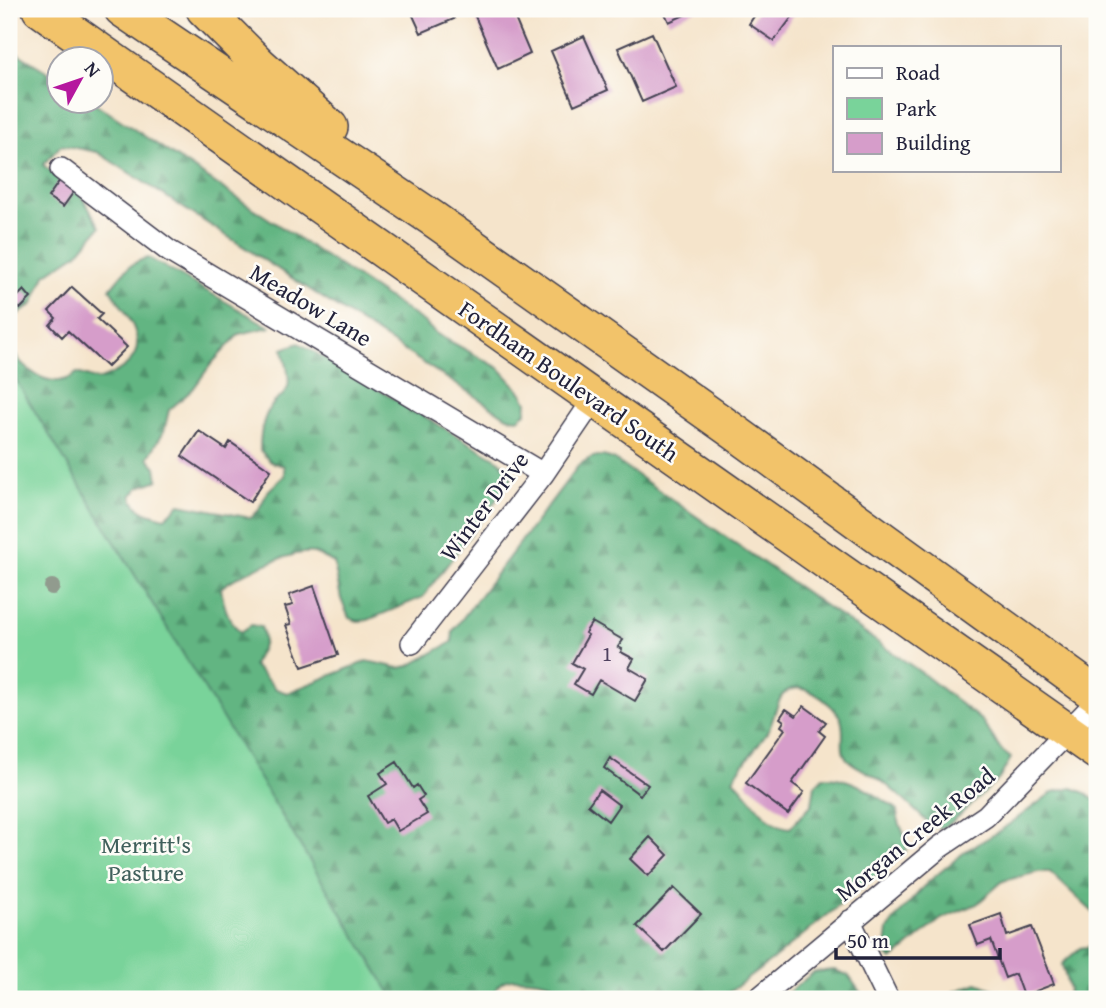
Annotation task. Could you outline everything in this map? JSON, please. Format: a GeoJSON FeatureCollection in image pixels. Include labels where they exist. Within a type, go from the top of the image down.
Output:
{"type":"FeatureCollection","features":[{"type":"Feature","properties":{"kind":"highway","name":"Fordham Boulevard South"},"geometry":{"type":"LineString","coordinates":[[40,9],[1097,752]]}},
{"type":"Feature","properties":{"kind":"highway"},"geometry":{"type":"LineString","coordinates":[[122,9],[432,218],[736,433],[1097,695]]}},
{"type":"Feature","properties":{"kind":"highway"},"geometry":{"type":"LineString","coordinates":[[204,9],[260,65],[432,218]]}},
{"type":"Feature","properties":{"kind":"street","name":"Meadow Lane"},"geometry":{"type":"LineString","coordinates":[[61,169],[169,251],[543,474]]}},
{"type":"Feature","properties":{"kind":"street","name":"Winter Drive"},"geometry":{"type":"LineString","coordinates":[[412,643],[543,474],[594,399]]}},
{"type":"Feature","properties":{"kind":"street","name":"Morgan Creek Road"},"geometry":{"type":"LineString","coordinates":[[758,999],[940,847],[986,816],[1097,701]]}},
{"type":"Feature","properties":{"kind":"street"},"geometry":{"type":"LineString","coordinates":[[849,921],[888,999]]}},
{"type":"Feature","properties":{"kind":"green space"},"geometry":{"type":"Polygon","coordinates":[[[9,48],[46,71],[46,116],[114,116],[424,322],[435,333],[499,368],[522,393],[527,402],[526,413],[518,419],[507,417],[97,152],[61,145],[43,165],[79,192],[100,227],[78,253],[45,275],[33,304],[13,316],[9,331],[9,48]]]}},
{"type":"Feature","properties":{"kind":"green space"},"geometry":{"type":"Polygon","coordinates":[[[149,258],[270,327],[239,334],[212,363],[193,389],[169,410],[164,431],[148,458],[156,467],[158,480],[139,487],[131,496],[145,512],[165,518],[180,504],[251,518],[258,511],[268,491],[284,476],[284,466],[271,462],[260,450],[261,438],[267,413],[286,392],[289,383],[283,349],[299,343],[500,461],[512,479],[423,597],[368,620],[349,618],[341,599],[334,563],[314,553],[294,555],[266,564],[239,576],[221,588],[227,612],[236,628],[241,632],[251,625],[261,627],[264,642],[253,665],[276,689],[287,693],[367,661],[399,668],[409,666],[452,642],[453,631],[579,465],[593,457],[605,456],[615,460],[922,673],[982,721],[1002,751],[1011,758],[999,779],[952,822],[943,828],[932,826],[886,784],[847,759],[843,750],[842,722],[829,704],[805,689],[789,690],[782,696],[768,731],[733,779],[766,816],[781,826],[790,828],[812,804],[815,785],[823,777],[834,777],[853,783],[897,809],[898,820],[906,840],[906,851],[720,999],[569,999],[564,991],[551,983],[535,979],[517,979],[502,982],[493,999],[101,999],[9,430],[9,344],[29,370],[47,380],[67,379],[77,373],[98,380],[117,371],[129,362],[136,352],[137,341],[128,317],[110,289],[131,265],[149,258]]]}},
{"type":"Feature","properties":{"kind":"green space","name":"Merritt's Pasture"},"geometry":{"type":"Polygon","coordinates":[[[9,369],[394,999],[9,999],[9,369]]]}},
{"type":"Feature","properties":{"kind":"green space"},"geometry":{"type":"Polygon","coordinates":[[[1072,788],[1097,802],[1097,916],[1050,872],[1038,872],[1003,881],[977,904],[941,919],[892,960],[885,954],[888,930],[927,883],[967,850],[1000,831],[1053,792],[1072,788]]]}},
{"type":"Feature","properties":{"kind":"green space"},"geometry":{"type":"Polygon","coordinates":[[[1092,946],[1097,950],[1097,999],[1067,999],[1069,989],[1062,964],[1080,948],[1092,946]]]}},
{"type":"Feature","properties":{"kind":"green space"},"geometry":{"type":"Polygon","coordinates":[[[834,970],[848,975],[865,999],[780,999],[814,972],[834,970]]]}},
{"type":"Feature","properties":{"kind":"green space"},"geometry":{"type":"Polygon","coordinates":[[[977,983],[1003,993],[1008,999],[946,999],[953,992],[977,983]]]}},
{"type":"Feature","properties":{"kind":"building"},"geometry":{"type":"Polygon","coordinates":[[[410,9],[449,9],[454,19],[421,33],[410,9]]]}},
{"type":"Feature","properties":{"kind":"building"},"geometry":{"type":"Polygon","coordinates":[[[486,9],[511,9],[530,54],[498,69],[474,14],[486,9]]]}},
{"type":"Feature","properties":{"kind":"building"},"geometry":{"type":"Polygon","coordinates":[[[663,9],[698,9],[669,22],[663,9]]]}},
{"type":"Feature","properties":{"kind":"building"},"geometry":{"type":"Polygon","coordinates":[[[755,9],[798,9],[774,41],[749,24],[758,10],[755,9]]]}},
{"type":"Feature","properties":{"kind":"building"},"geometry":{"type":"Polygon","coordinates":[[[652,33],[676,87],[642,102],[618,48],[652,33]]]}},
{"type":"Feature","properties":{"kind":"building"},"geometry":{"type":"Polygon","coordinates":[[[584,36],[608,90],[574,105],[551,51],[584,36]]]}},
{"type":"Feature","properties":{"kind":"building"},"geometry":{"type":"Polygon","coordinates":[[[60,180],[75,190],[63,207],[48,197],[60,180]]]}},
{"type":"Feature","properties":{"kind":"building"},"geometry":{"type":"Polygon","coordinates":[[[72,287],[102,314],[97,319],[127,347],[107,367],[68,331],[62,337],[50,325],[56,318],[49,311],[72,287]]]}},
{"type":"Feature","properties":{"kind":"building"},"geometry":{"type":"Polygon","coordinates":[[[24,290],[31,298],[20,309],[17,306],[9,314],[9,296],[16,298],[24,290]]]}},
{"type":"Feature","properties":{"kind":"building"},"geometry":{"type":"Polygon","coordinates":[[[199,431],[226,449],[230,442],[271,470],[250,502],[182,456],[199,431]]]}},
{"type":"Feature","properties":{"kind":"building"},"geometry":{"type":"Polygon","coordinates":[[[314,586],[338,655],[302,667],[286,625],[291,624],[285,607],[293,605],[289,595],[314,586]]]}},
{"type":"Feature","properties":{"kind":"building"},"geometry":{"type":"Polygon","coordinates":[[[592,622],[623,640],[618,647],[622,649],[621,652],[634,659],[629,668],[648,679],[635,701],[599,680],[591,694],[574,684],[583,669],[572,663],[588,635],[585,633],[592,622]]]}},
{"type":"Feature","properties":{"kind":"building"},"geometry":{"type":"Polygon","coordinates":[[[804,706],[826,722],[819,731],[825,736],[792,783],[804,792],[788,814],[746,783],[785,729],[781,726],[784,721],[780,718],[786,709],[796,716],[804,706]]]}},
{"type":"Feature","properties":{"kind":"building"},"geometry":{"type":"Polygon","coordinates":[[[610,758],[648,785],[640,795],[604,768],[610,758]]]}},
{"type":"Feature","properties":{"kind":"building"},"geometry":{"type":"Polygon","coordinates":[[[397,762],[413,788],[417,785],[424,796],[418,800],[427,814],[398,831],[391,819],[384,823],[368,796],[387,784],[380,773],[397,762]]]}},
{"type":"Feature","properties":{"kind":"building"},"geometry":{"type":"Polygon","coordinates":[[[599,790],[619,805],[608,821],[588,805],[599,790]]]}},
{"type":"Feature","properties":{"kind":"building"},"geometry":{"type":"Polygon","coordinates":[[[650,837],[668,855],[648,876],[630,859],[650,837]]]}},
{"type":"Feature","properties":{"kind":"building"},"geometry":{"type":"Polygon","coordinates":[[[674,888],[701,914],[664,952],[637,926],[674,888]]]}},
{"type":"Feature","properties":{"kind":"building"},"geometry":{"type":"Polygon","coordinates":[[[1001,914],[1007,936],[1032,927],[1054,984],[1023,996],[1015,974],[1005,978],[991,940],[978,945],[970,925],[1001,914]]]}}]}
